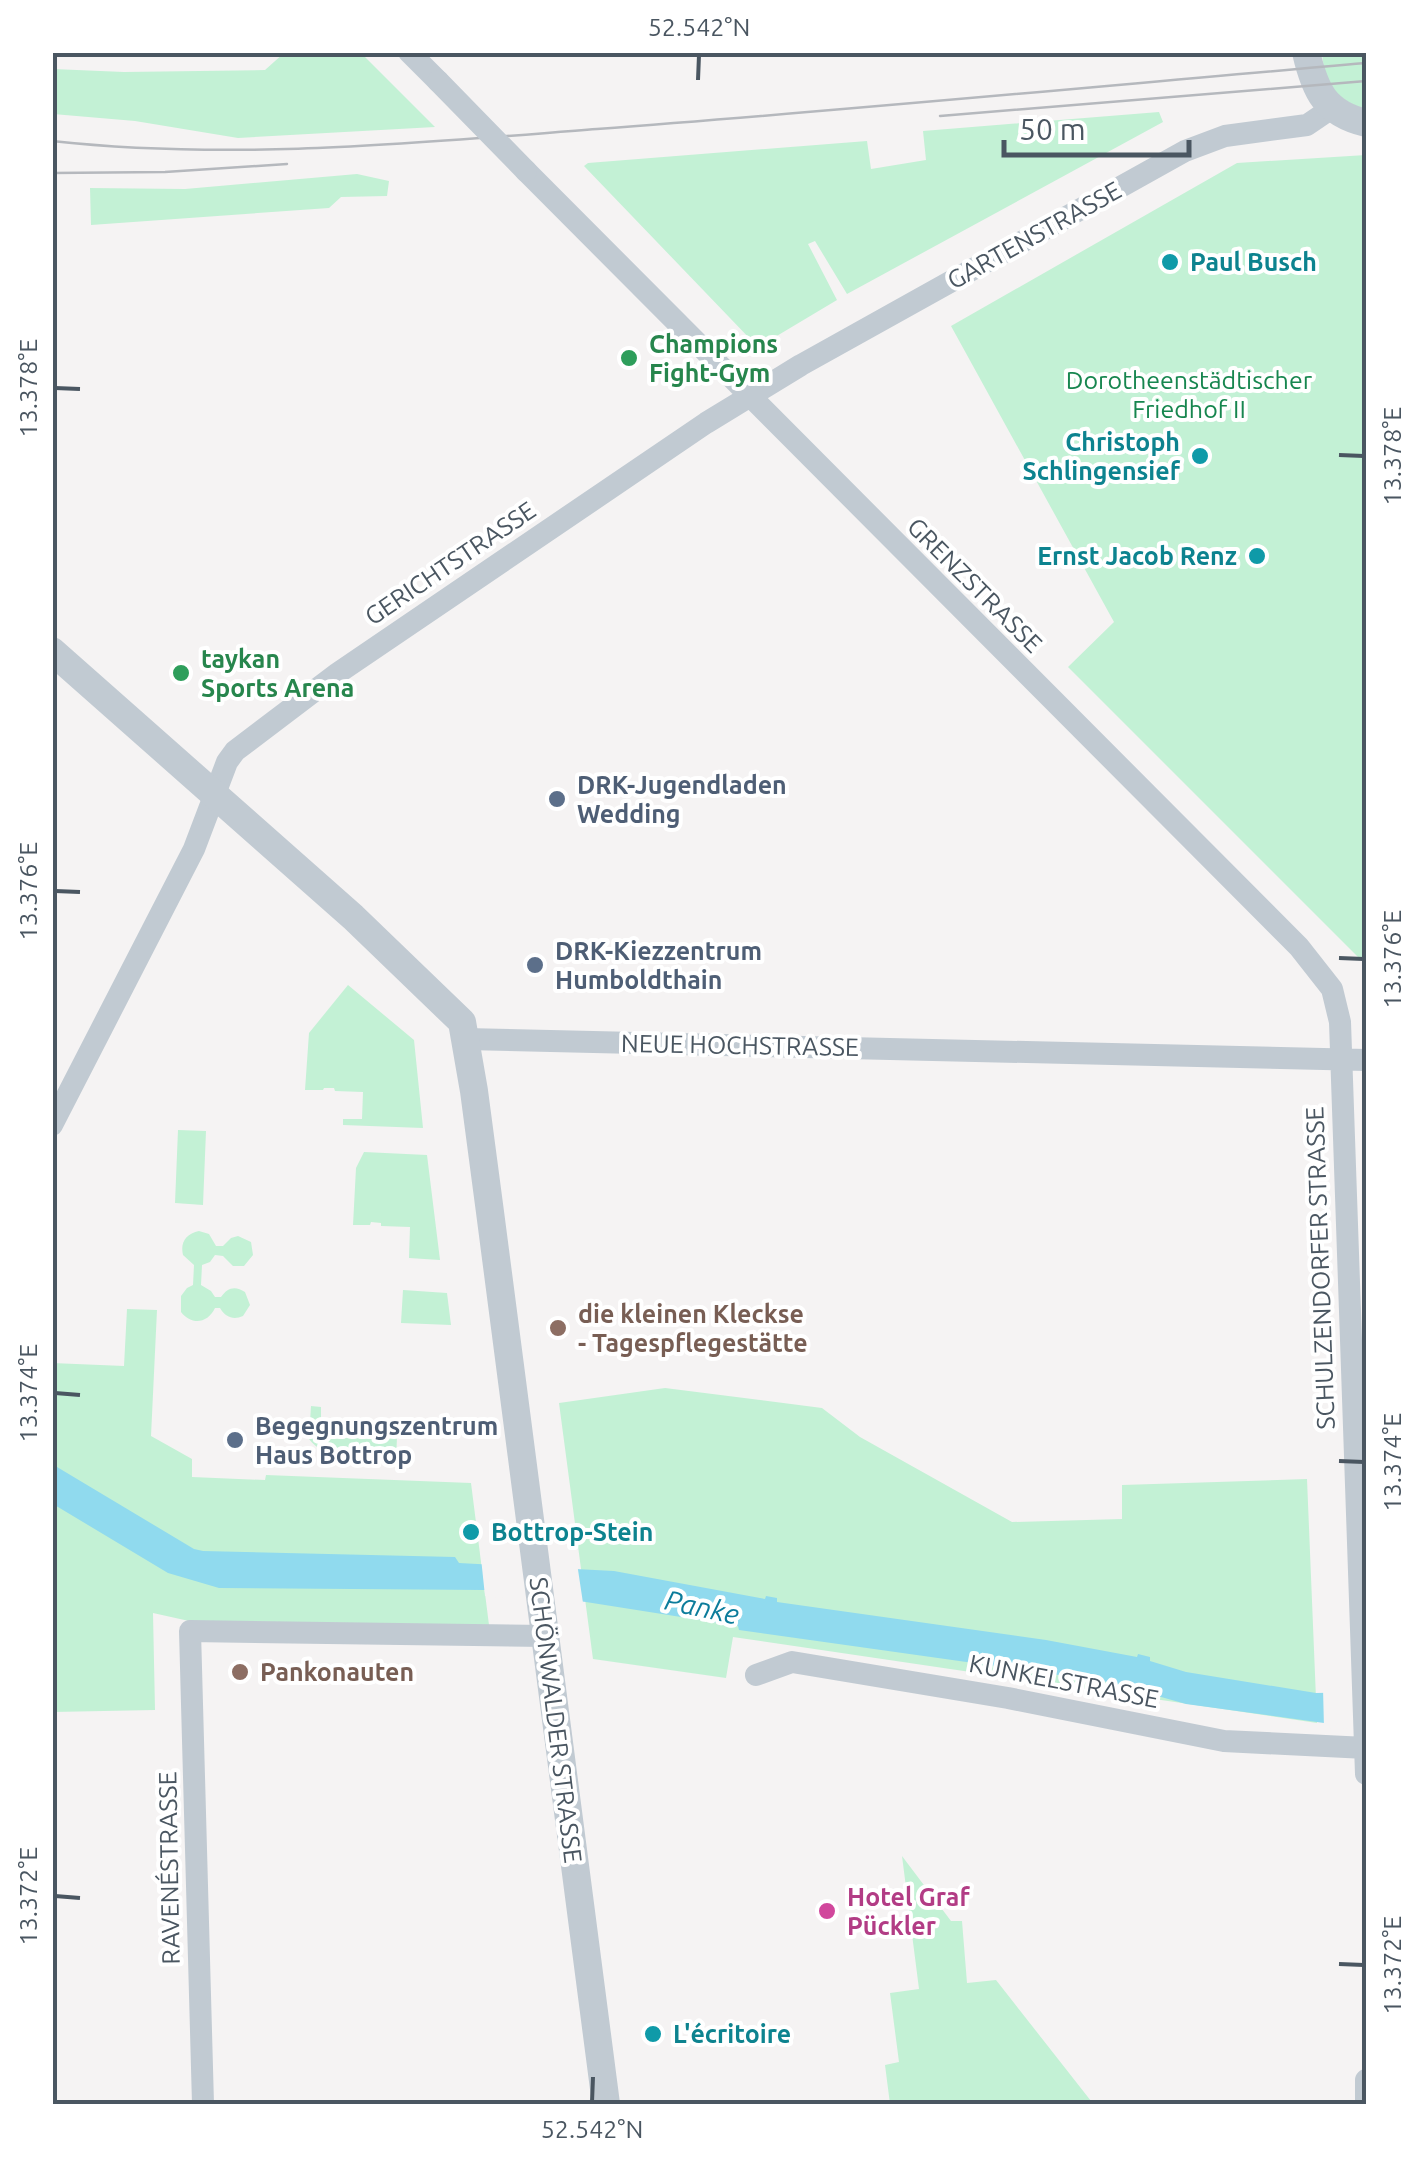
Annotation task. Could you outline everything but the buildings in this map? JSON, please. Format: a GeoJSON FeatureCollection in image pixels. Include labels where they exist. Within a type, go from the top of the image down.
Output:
{"type":"FeatureCollection","features":[{"type":"Feature","properties":{"kind":"street","name":"GRENZSTRASSE"},"geometry":{"type":"LineString","coordinates":[[408,52],[1299,947],[1332,989],[1340,1022],[1340,1060]]}},
{"type":"Feature","properties":{"kind":"street"},"geometry":{"type":"LineString","coordinates":[[1306,52],[1313,83],[1332,108],[1366,123]]}},
{"type":"Feature","properties":{"kind":"street","name":"GARTENSTRASSE"},"geometry":{"type":"LineString","coordinates":[[749,397],[1185,151],[1224,136],[1307,125],[1332,108]]}},
{"type":"Feature","properties":{"kind":"street","name":"GERICHTSTRASSE"},"geometry":{"type":"LineString","coordinates":[[52,1125],[194,850],[235,750],[516,551],[749,397]]}},
{"type":"Feature","properties":{"kind":"street"},"geometry":{"type":"LineString","coordinates":[[52,650],[353,917],[462,1022],[465,1039]]}},
{"type":"Feature","properties":{"kind":"street","name":"NEUE HOCHSTRASSE"},"geometry":{"type":"LineString","coordinates":[[465,1039],[1366,1060]]}},
{"type":"Feature","properties":{"kind":"street","name":"SCHÖNWALDER STRASSE"},"geometry":{"type":"LineString","coordinates":[[465,1039],[606,2104]]}},
{"type":"Feature","properties":{"kind":"street","name":"SCHULZENDORFER STRASSE"},"geometry":{"type":"LineString","coordinates":[[1340,1060],[1366,1774]]}},
{"type":"Feature","properties":{"kind":"street","name":"RAVENÉSTRASSE"},"geometry":{"type":"LineString","coordinates":[[203,2104],[190,1630],[545,1636]]}},
{"type":"Feature","properties":{"kind":"street","name":"KUNKELSTRASSE"},"geometry":{"type":"LineString","coordinates":[[756,1675],[792,1662],[1224,1740],[1366,1748]]}},
{"type":"Feature","properties":{"kind":"street"},"geometry":{"type":"LineString","coordinates":[[1366,2080],[1366,2104]]}},
{"type":"Feature","properties":{"kind":"green space"},"geometry":{"type":"Polygon","coordinates":[[[284,53],[361,53],[435,127],[238,138],[135,121],[53,114],[53,69],[265,70],[284,53]]]}},
{"type":"Feature","properties":{"kind":"green space"},"geometry":{"type":"Polygon","coordinates":[[[1322,53],[1366,53],[1366,111],[1334,90],[1322,53]]]}},
{"type":"Feature","properties":{"kind":"green space"},"geometry":{"type":"Polygon","coordinates":[[[1159,112],[1163,122],[847,294],[815,241],[808,244],[837,300],[765,343],[753,342],[584,166],[867,141],[871,169],[926,160],[923,131],[1159,112]]]}},
{"type":"Feature","properties":{"kind":"green space","name":"Dorotheenstädtischer Friedhof II"},"geometry":{"type":"Polygon","coordinates":[[[1366,155],[1366,965],[1068,667],[1114,622],[951,326],[1237,163],[1366,155]]]}},
{"type":"Feature","properties":{"kind":"green space"},"geometry":{"type":"Polygon","coordinates":[[[357,174],[389,181],[387,196],[341,197],[329,208],[91,225],[90,188],[185,189],[357,174]]]}},
{"type":"Feature","properties":{"kind":"green space"},"geometry":{"type":"Polygon","coordinates":[[[348,985],[414,1040],[423,1128],[343,1125],[343,1119],[362,1119],[363,1092],[305,1090],[309,1033],[348,985]]]}},
{"type":"Feature","properties":{"kind":"green space"},"geometry":{"type":"Polygon","coordinates":[[[178,1130],[206,1131],[203,1205],[175,1203],[178,1130]]]}},
{"type":"Feature","properties":{"kind":"green space"},"geometry":{"type":"Polygon","coordinates":[[[364,1152],[427,1155],[440,1260],[409,1258],[410,1227],[371,1222],[353,1225],[356,1168],[364,1152]]]}},
{"type":"Feature","properties":{"kind":"green space"},"geometry":{"type":"Polygon","coordinates":[[[199,1231],[209,1234],[216,1246],[238,1236],[251,1242],[253,1255],[244,1266],[233,1266],[223,1256],[215,1255],[202,1265],[201,1285],[215,1297],[232,1288],[245,1292],[250,1305],[243,1316],[230,1317],[215,1308],[208,1317],[195,1321],[181,1312],[181,1296],[193,1285],[194,1265],[183,1255],[182,1246],[187,1236],[199,1231]]]}},
{"type":"Feature","properties":{"kind":"green space"},"geometry":{"type":"Polygon","coordinates":[[[403,1290],[447,1293],[451,1325],[401,1323],[403,1290]]]}},
{"type":"Feature","properties":{"kind":"green space"},"geometry":{"type":"Polygon","coordinates":[[[127,1309],[157,1310],[151,1436],[192,1459],[192,1477],[265,1480],[266,1475],[471,1483],[489,1625],[189,1621],[153,1613],[155,1710],[53,1712],[52,1363],[124,1366],[127,1309]]]}},
{"type":"Feature","properties":{"kind":"green space"},"geometry":{"type":"Polygon","coordinates":[[[665,1388],[822,1408],[860,1437],[1012,1522],[1122,1519],[1122,1485],[1307,1479],[1317,1723],[733,1637],[726,1678],[593,1659],[559,1403],[665,1388]]]}},
{"type":"Feature","properties":{"kind":"green space"},"geometry":{"type":"Polygon","coordinates":[[[311,1406],[321,1407],[321,1437],[397,1437],[396,1460],[349,1459],[317,1447],[309,1439],[311,1406]]]}},
{"type":"Feature","properties":{"kind":"green space"},"geometry":{"type":"Polygon","coordinates":[[[902,1856],[951,1921],[962,1921],[967,1983],[996,1980],[1091,2101],[890,2104],[885,2065],[899,2062],[890,1993],[919,1989],[902,1856]]]}},
{"type":"Feature","properties":{"kind":"water","name":"Panke"},"geometry":{"type":"Polygon","coordinates":[[[52,1464],[203,1551],[455,1557],[459,1563],[614,1571],[777,1598],[777,1602],[1046,1640],[1137,1657],[1138,1654],[1186,1672],[1316,1693],[1366,1692],[1324,1723],[1186,1704],[1108,1682],[739,1630],[738,1626],[586,1602],[485,1590],[219,1588],[168,1573],[53,1504],[52,1464]]]}},
{"type":"Feature","properties":{"kind":"pier"},"geometry":{"type":"Polygon","coordinates":[[[481,1558],[577,1563],[583,1603],[485,1596],[481,1558]]]}},
{"type":"Feature","properties":{"kind":"pier"},"geometry":{"type":"Polygon","coordinates":[[[1366,1687],[1366,1729],[1324,1728],[1323,1688],[1366,1687]]]}},
{"type":"Feature","properties":{"kind":"tram line"},"geometry":{"type":"LineString","coordinates":[[52,141],[188,150],[393,144],[790,114],[1366,63]]}},
{"type":"Feature","properties":{"kind":"tram line"},"geometry":{"type":"LineString","coordinates":[[940,116],[1366,81]]}},
{"type":"Feature","properties":{"kind":"tram line"},"geometry":{"type":"LineString","coordinates":[[52,173],[165,172],[287,164]]}},
{"type":"Feature","properties":{"kind":"place","name":"Paul Busch"},"geometry":{"type":"Point","coordinates":[1170,262]}},
{"type":"Feature","properties":{"kind":"place","name":"Champions Fight-Gym"},"geometry":{"type":"Point","coordinates":[629,358]}},
{"type":"Feature","properties":{"kind":"place","name":"Christoph Schlingensief"},"geometry":{"type":"Point","coordinates":[1200,456]}},
{"type":"Feature","properties":{"kind":"place","name":"Ernst Jacob Renz"},"geometry":{"type":"Point","coordinates":[1257,556]}},
{"type":"Feature","properties":{"kind":"place","name":"taykan Sports Arena"},"geometry":{"type":"Point","coordinates":[181,673]}},
{"type":"Feature","properties":{"kind":"place","name":"DRK-Jugendladen Wedding"},"geometry":{"type":"Point","coordinates":[557,799]}},
{"type":"Feature","properties":{"kind":"place","name":"DRK-Kiezzentrum Humboldthain"},"geometry":{"type":"Point","coordinates":[535,965]}},
{"type":"Feature","properties":{"kind":"place","name":"die kleinen Kleckse - Tagespflegestätte"},"geometry":{"type":"Point","coordinates":[558,1328]}},
{"type":"Feature","properties":{"kind":"place","name":"Begegnungszentrum Haus Bottrop"},"geometry":{"type":"Point","coordinates":[235,1440]}},
{"type":"Feature","properties":{"kind":"place","name":"Bottrop-Stein"},"geometry":{"type":"Point","coordinates":[471,1532]}},
{"type":"Feature","properties":{"kind":"place","name":"Pankonauten"},"geometry":{"type":"Point","coordinates":[240,1672]}},
{"type":"Feature","properties":{"kind":"place","name":"Hotel Graf Pückler"},"geometry":{"type":"Point","coordinates":[827,1911]}},
{"type":"Feature","properties":{"kind":"place","name":"L'écritoire"},"geometry":{"type":"Point","coordinates":[653,2034]}}]}
